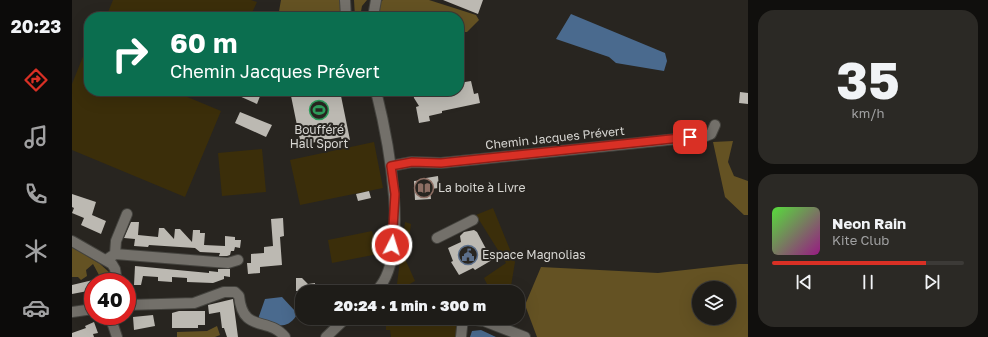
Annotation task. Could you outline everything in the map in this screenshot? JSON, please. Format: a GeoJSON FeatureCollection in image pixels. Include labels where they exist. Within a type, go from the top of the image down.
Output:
{"type":"FeatureCollection","features":[{"type":"Feature","properties":{"kind":"street"},"geometry":{"type":"LineString","coordinates":[[346,0],[346,12]]}},
{"type":"Feature","properties":{"kind":"street"},"geometry":{"type":"LineString","coordinates":[[375,12],[376,0]]}},
{"type":"Feature","properties":{"kind":"street"},"geometry":{"type":"LineString","coordinates":[[377,96],[395,194],[392,245],[384,280],[381,285]]}},
{"type":"Feature","properties":{"kind":"street","name":"Chemin Jacques Prévert"},"geometry":{"type":"LineString","coordinates":[[391,166],[412,162],[441,163],[706,136],[711,134],[715,125]]}},
{"type":"Feature","properties":{"kind":"street"},"geometry":{"type":"LineString","coordinates":[[115,254],[116,241],[127,214]]}},
{"type":"Feature","properties":{"kind":"street"},"geometry":{"type":"LineString","coordinates":[[437,238],[473,220]]}},
{"type":"Feature","properties":{"kind":"street"},"geometry":{"type":"LineString","coordinates":[[72,241],[106,260],[115,270],[116,273]]}},
{"type":"Feature","properties":{"kind":"street"},"geometry":{"type":"LineString","coordinates":[[106,260],[115,254],[228,263],[238,260]]}},
{"type":"Feature","properties":{"kind":"street"},"geometry":{"type":"LineString","coordinates":[[136,306],[194,303],[224,292],[235,292],[239,296],[240,310],[244,316],[275,330],[285,337]]}},
{"type":"Feature","properties":{"kind":"street"},"geometry":{"type":"LineString","coordinates":[[72,312],[84,310]]}},
{"type":"Feature","properties":{"kind":"street"},"geometry":{"type":"LineString","coordinates":[[113,325],[117,337]]}},
{"type":"Feature","properties":{"kind":"street"},"geometry":{"type":"LineString","coordinates":[[326,337],[339,325]]}},
{"type":"Feature","properties":{"kind":"street"},"geometry":{"type":"LineString","coordinates":[[461,337],[462,325]]}},
{"type":"Feature","properties":{"kind":"street"},"geometry":{"type":"LineString","coordinates":[[494,325],[525,337]]}},
{"type":"Feature","properties":{"kind":"shaded area"},"geometry":{"type":"Polygon","coordinates":[[[113,0],[251,0],[257,2],[252,12],[108,12],[113,0]]]}},
{"type":"Feature","properties":{"kind":"shaded area"},"geometry":{"type":"Polygon","coordinates":[[[281,0],[340,0],[341,12],[279,12],[281,0]]]}},
{"type":"Feature","properties":{"kind":"shaded area"},"geometry":{"type":"Polygon","coordinates":[[[354,0],[367,0],[362,6],[361,12],[355,12],[354,0]]]}},
{"type":"Feature","properties":{"kind":"shaded area"},"geometry":{"type":"Polygon","coordinates":[[[383,0],[429,0],[476,15],[479,20],[467,32],[464,32],[464,12],[379,12],[380,2],[383,0]]]}},
{"type":"Feature","properties":{"kind":"shaded area"},"geometry":{"type":"Polygon","coordinates":[[[84,54],[84,96],[185,96],[221,111],[185,197],[72,150],[72,84],[84,54]]]}},
{"type":"Feature","properties":{"kind":"shaded area"},"geometry":{"type":"Polygon","coordinates":[[[733,141],[728,162],[734,176],[748,181],[748,215],[744,215],[725,197],[713,142],[733,141]]]}},
{"type":"Feature","properties":{"kind":"shaded area"},"geometry":{"type":"Polygon","coordinates":[[[374,142],[383,188],[300,205],[290,160],[374,142]]]}},
{"type":"Feature","properties":{"kind":"shaded area"},"geometry":{"type":"Polygon","coordinates":[[[262,149],[266,192],[222,196],[218,153],[262,149]]]}},
{"type":"Feature","properties":{"kind":"shaded area"},"geometry":{"type":"Polygon","coordinates":[[[493,208],[515,262],[511,285],[488,285],[484,278],[506,263],[476,215],[493,208]]]}},
{"type":"Feature","properties":{"kind":"shaded area"},"geometry":{"type":"Polygon","coordinates":[[[405,222],[411,224],[406,261],[415,281],[408,285],[397,285],[405,222]]]}},
{"type":"Feature","properties":{"kind":"shaded area"},"geometry":{"type":"Polygon","coordinates":[[[372,231],[378,254],[332,263],[328,240],[372,231]]]}},
{"type":"Feature","properties":{"kind":"shaded area"},"geometry":{"type":"Polygon","coordinates":[[[72,247],[100,264],[110,273],[98,273],[93,264],[86,270],[86,273],[84,273],[84,278],[81,280],[78,277],[72,277],[72,247]]]}},
{"type":"Feature","properties":{"kind":"shaded area"},"geometry":{"type":"Polygon","coordinates":[[[748,264],[748,337],[537,337],[525,305],[541,267],[658,273],[748,264]]]}},
{"type":"Feature","properties":{"kind":"shaded area"},"geometry":{"type":"Polygon","coordinates":[[[386,325],[458,325],[456,337],[391,337],[390,330],[386,330],[386,325]]]}},
{"type":"Feature","properties":{"kind":"shaded area"},"geometry":{"type":"Polygon","coordinates":[[[217,326],[220,335],[215,337],[177,337],[177,332],[207,331],[217,326]]]}},
{"type":"Feature","properties":{"kind":"water"},"geometry":{"type":"Polygon","coordinates":[[[571,14],[665,53],[667,61],[664,71],[616,63],[609,57],[556,39],[571,14]]]}},
{"type":"Feature","properties":{"kind":"water"},"geometry":{"type":"Polygon","coordinates":[[[282,297],[295,311],[295,317],[288,324],[283,325],[268,323],[258,319],[265,299],[282,297]]]}},
{"type":"Feature","properties":{"kind":"water"},"geometry":{"type":"Polygon","coordinates":[[[481,330],[496,337],[470,337],[472,331],[481,330]]]}},
{"type":"Feature","properties":{"kind":"building"},"geometry":{"type":"Polygon","coordinates":[[[443,0],[483,0],[478,14],[443,0]]]}},
{"type":"Feature","properties":{"kind":"building"},"geometry":{"type":"Polygon","coordinates":[[[471,81],[474,94],[478,93],[480,103],[442,111],[442,113],[429,116],[430,121],[419,123],[416,107],[419,106],[414,96],[464,96],[464,82],[471,81]]]}},
{"type":"Feature","properties":{"kind":"building"},"geometry":{"type":"Polygon","coordinates":[[[740,92],[748,93],[748,104],[739,103],[740,92]]]}},
{"type":"Feature","properties":{"kind":"building"},"geometry":{"type":"Polygon","coordinates":[[[239,96],[260,96],[257,104],[239,96]]]}},
{"type":"Feature","properties":{"kind":"building","name":"Boufféré Hall Sport"},"geometry":{"type":"Polygon","coordinates":[[[291,96],[341,96],[350,140],[342,142],[341,137],[301,145],[291,96]]]}},
{"type":"Feature","properties":{"kind":"building"},"geometry":{"type":"Polygon","coordinates":[[[240,112],[272,125],[266,137],[235,123],[240,112]]]}},
{"type":"Feature","properties":{"kind":"building","name":"La boite à Livre"},"geometry":{"type":"Polygon","coordinates":[[[438,176],[439,188],[430,189],[431,199],[415,200],[414,181],[426,180],[426,178],[438,176]]]}},
{"type":"Feature","properties":{"kind":"building"},"geometry":{"type":"Polygon","coordinates":[[[369,191],[371,198],[358,201],[356,194],[369,191]]]}},
{"type":"Feature","properties":{"kind":"building"},"geometry":{"type":"Polygon","coordinates":[[[72,194],[96,202],[92,215],[106,221],[101,234],[81,225],[84,218],[72,213],[74,208],[72,207],[72,194]]]}},
{"type":"Feature","properties":{"kind":"building"},"geometry":{"type":"Polygon","coordinates":[[[283,218],[284,236],[280,237],[282,265],[260,267],[260,273],[248,274],[247,263],[251,263],[251,254],[264,253],[264,247],[273,246],[271,219],[283,218]]]}},
{"type":"Feature","properties":{"kind":"building"},"geometry":{"type":"Polygon","coordinates":[[[131,222],[139,222],[138,235],[158,237],[159,228],[164,228],[174,239],[175,229],[180,229],[192,242],[193,230],[200,230],[200,233],[205,233],[204,245],[225,246],[225,236],[235,237],[235,240],[241,240],[240,248],[235,247],[234,251],[231,251],[230,255],[219,256],[220,253],[200,252],[195,248],[149,245],[148,247],[134,246],[135,239],[124,238],[131,222]]]}},
{"type":"Feature","properties":{"kind":"building","name":"Espace Magnolias"},"geometry":{"type":"Polygon","coordinates":[[[474,230],[477,232],[492,260],[475,270],[473,268],[459,275],[451,262],[453,261],[448,248],[461,242],[460,236],[464,232],[474,230]]]}},
{"type":"Feature","properties":{"kind":"building"},"geometry":{"type":"Polygon","coordinates":[[[135,266],[209,273],[209,271],[218,272],[218,269],[230,269],[230,277],[224,276],[224,279],[213,283],[187,282],[187,278],[172,277],[172,282],[158,281],[158,277],[143,276],[141,285],[136,285],[136,273],[135,273],[135,266]]]}},
{"type":"Feature","properties":{"kind":"building"},"geometry":{"type":"Polygon","coordinates":[[[296,278],[302,278],[308,284],[315,283],[315,285],[296,285],[296,278]]]}},
{"type":"Feature","properties":{"kind":"building"},"geometry":{"type":"Polygon","coordinates":[[[84,282],[84,292],[72,294],[72,285],[84,282]]]}},
{"type":"Feature","properties":{"kind":"building"},"geometry":{"type":"Polygon","coordinates":[[[233,299],[238,337],[227,337],[224,328],[222,328],[220,312],[209,314],[208,305],[233,299]]]}},
{"type":"Feature","properties":{"kind":"building"},"geometry":{"type":"Polygon","coordinates":[[[179,311],[205,311],[205,325],[198,325],[198,328],[172,328],[172,313],[179,311]]]}},
{"type":"Feature","properties":{"kind":"building"},"geometry":{"type":"Polygon","coordinates":[[[153,315],[155,326],[134,330],[134,325],[136,325],[136,317],[153,315]]]}},
{"type":"Feature","properties":{"kind":"building"},"geometry":{"type":"Polygon","coordinates":[[[95,325],[98,333],[93,334],[94,337],[72,337],[72,333],[86,328],[85,326],[95,325]]]}},
{"type":"Feature","properties":{"kind":"place","name":"Boufféré Hall Sport"},"geometry":{"type":"Point","coordinates":[319,110]}},
{"type":"Feature","properties":{"kind":"place","name":"La boite à Livre"},"geometry":{"type":"Point","coordinates":[424,188]}},
{"type":"Feature","properties":{"kind":"place","name":"Espace Magnolias"},"geometry":{"type":"Point","coordinates":[468,255]}},
{"type":"Feature","properties":{"kind":"route"},"geometry":{"type":"LineString","coordinates":[[392,245],[395,220],[395,194],[391,166],[412,162],[441,163],[690,137]]}}]}
